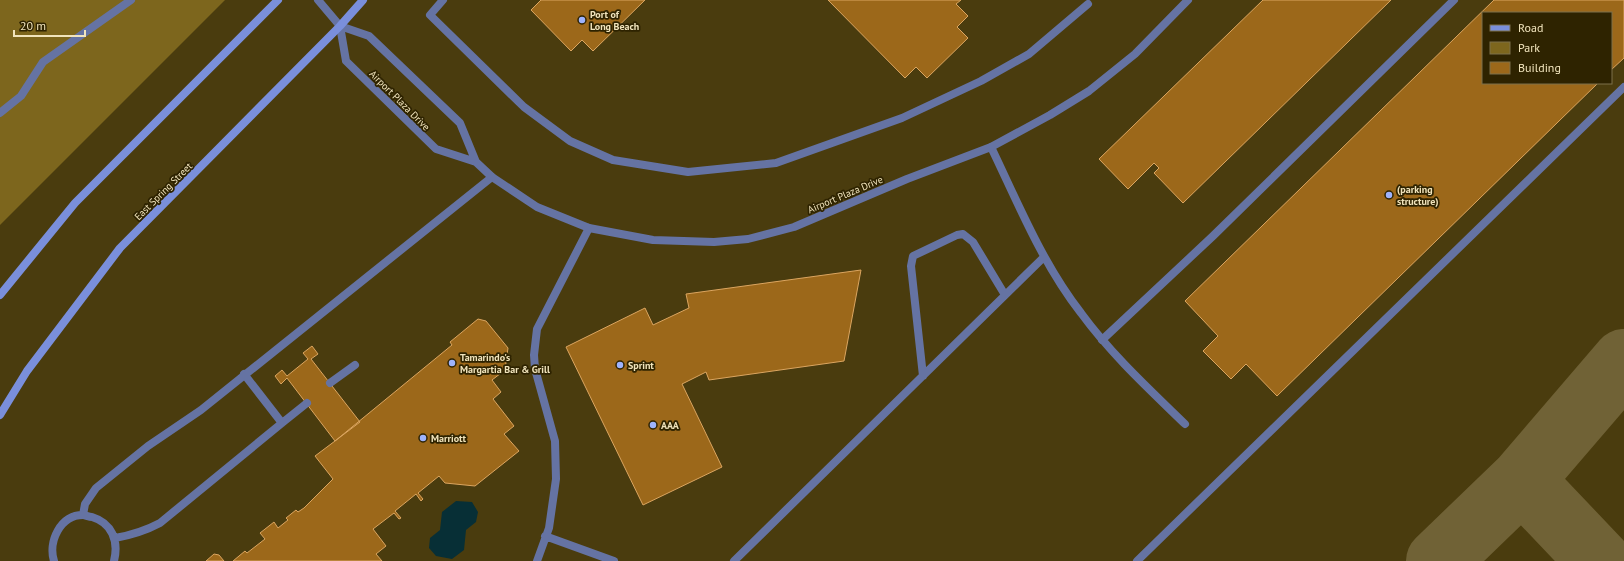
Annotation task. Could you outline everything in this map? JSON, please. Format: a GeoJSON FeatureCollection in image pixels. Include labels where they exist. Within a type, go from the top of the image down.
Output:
{"type":"FeatureCollection","features":[{"type":"Feature","properties":{"kind":"main road"},"geometry":{"type":"LineString","coordinates":[[0,295],[75,203],[278,0]]}},
{"type":"Feature","properties":{"kind":"main road","name":"East Spring Street"},"geometry":{"type":"LineString","coordinates":[[0,415],[27,371],[120,248],[340,26],[363,0]]}},
{"type":"Feature","properties":{"kind":"street"},"geometry":{"type":"LineString","coordinates":[[0,113],[21,96],[43,62],[131,0]]}},
{"type":"Feature","properties":{"kind":"street"},"geometry":{"type":"LineString","coordinates":[[318,0],[340,26]]}},
{"type":"Feature","properties":{"kind":"street"},"geometry":{"type":"LineString","coordinates":[[443,0],[430,15],[524,107],[570,141],[613,160],[688,172],[776,163],[902,118],[981,81],[1029,54],[1088,4]]}},
{"type":"Feature","properties":{"kind":"street","name":"Airport Plaza Drive"},"geometry":{"type":"LineString","coordinates":[[476,162],[436,149],[346,61],[340,26],[369,36],[460,123],[476,162],[492,177],[537,207],[589,228],[621,235],[675,242],[714,242],[748,239],[794,227],[907,179],[991,147],[1050,115],[1089,91],[1135,54],[1188,0]]}},
{"type":"Feature","properties":{"kind":"street"},"geometry":{"type":"LineString","coordinates":[[1102,340],[1213,236],[1454,0]]}},
{"type":"Feature","properties":{"kind":"street"},"geometry":{"type":"LineString","coordinates":[[1137,561],[1624,87]]}},
{"type":"Feature","properties":{"kind":"street"},"geometry":{"type":"LineString","coordinates":[[991,147],[1044,257],[1080,312],[1102,340],[1185,424]]}},
{"type":"Feature","properties":{"kind":"street"},"geometry":{"type":"LineString","coordinates":[[83,515],[86,504],[96,488],[148,446],[200,410],[492,177]]}},
{"type":"Feature","properties":{"kind":"street"},"geometry":{"type":"LineString","coordinates":[[537,561],[549,528],[556,479],[555,441],[535,369],[534,355],[537,329],[589,228]]}},
{"type":"Feature","properties":{"kind":"street"},"geometry":{"type":"LineString","coordinates":[[923,376],[912,266],[913,256],[957,235],[963,234],[973,242],[1005,295]]}},
{"type":"Feature","properties":{"kind":"street"},"geometry":{"type":"LineString","coordinates":[[734,561],[1044,257]]}},
{"type":"Feature","properties":{"kind":"street"},"geometry":{"type":"LineString","coordinates":[[330,383],[355,365]]}},
{"type":"Feature","properties":{"kind":"street"},"geometry":{"type":"LineString","coordinates":[[244,374],[282,423]]}},
{"type":"Feature","properties":{"kind":"street"},"geometry":{"type":"LineString","coordinates":[[115,538],[132,536],[160,523],[306,403]]}},
{"type":"Feature","properties":{"kind":"street"},"geometry":{"type":"LineString","coordinates":[[54,561],[52,547],[55,534],[62,524],[70,518],[83,515],[98,519],[109,527],[115,538],[117,550],[114,561]]}},
{"type":"Feature","properties":{"kind":"street"},"geometry":{"type":"LineString","coordinates":[[546,536],[614,561]]}},
{"type":"Feature","properties":{"kind":"green space"},"geometry":{"type":"Polygon","coordinates":[[[0,0],[225,0],[0,225],[0,0]]]}},
{"type":"Feature","properties":{"kind":"water"},"geometry":{"type":"Polygon","coordinates":[[[456,501],[472,502],[478,512],[476,522],[466,530],[464,550],[452,559],[436,556],[429,548],[430,538],[440,530],[442,512],[456,501]]]}},
{"type":"Feature","properties":{"kind":"building","name":"Port of Long Beach"},"geometry":{"type":"Polygon","coordinates":[[[541,0],[645,0],[593,51],[582,40],[571,51],[531,10],[541,0]]]}},
{"type":"Feature","properties":{"kind":"building"},"geometry":{"type":"Polygon","coordinates":[[[828,0],[961,0],[956,4],[968,16],[957,27],[968,38],[927,78],[916,67],[905,78],[828,0]]]}},
{"type":"Feature","properties":{"kind":"building"},"geometry":{"type":"Polygon","coordinates":[[[1263,0],[1391,0],[1183,203],[1154,173],[1159,168],[1154,163],[1128,189],[1099,159],[1263,0]]]}},
{"type":"Feature","properties":{"kind":"building","name":"(parking structure)"},"geometry":{"type":"Polygon","coordinates":[[[1494,0],[1624,0],[1624,58],[1612,69],[1612,12],[1482,12],[1482,84],[1597,84],[1277,396],[1246,364],[1231,379],[1203,351],[1218,336],[1185,301],[1494,0]]]}},
{"type":"Feature","properties":{"kind":"building","name":"AAA"},"geometry":{"type":"Polygon","coordinates":[[[861,270],[844,361],[709,380],[706,372],[682,384],[722,467],[643,505],[566,347],[645,308],[653,325],[689,308],[686,294],[861,270]]]}},
{"type":"Feature","properties":{"kind":"building","name":"Marriott"},"geometry":{"type":"Polygon","coordinates":[[[478,319],[486,321],[508,348],[505,370],[492,380],[501,392],[493,399],[514,426],[504,434],[519,451],[475,486],[445,483],[439,476],[418,493],[423,499],[421,501],[416,494],[395,511],[401,518],[399,519],[394,513],[373,529],[386,546],[376,554],[382,561],[233,561],[245,551],[247,553],[265,539],[260,533],[274,522],[278,528],[288,520],[286,518],[296,510],[298,512],[304,508],[333,479],[315,456],[452,345],[450,342],[478,319]]]}},
{"type":"Feature","properties":{"kind":"building"},"geometry":{"type":"Polygon","coordinates":[[[312,346],[318,354],[311,359],[360,422],[335,441],[287,378],[281,384],[275,376],[282,370],[287,376],[308,359],[303,353],[312,346]]]}},
{"type":"Feature","properties":{"kind":"building"},"geometry":{"type":"Polygon","coordinates":[[[214,554],[219,555],[224,561],[206,561],[214,554]]]}},
{"type":"Feature","properties":{"kind":"taxiway"},"geometry":{"type":"LineString","coordinates":[[1438,561],[1522,480],[1624,361]]}},
{"type":"Feature","properties":{"kind":"taxiway"},"geometry":{"type":"LineString","coordinates":[[1522,480],[1599,561]]}},
{"type":"Feature","properties":{"kind":"place","name":"Port of Long Beach"},"geometry":{"type":"Point","coordinates":[582,20]}},
{"type":"Feature","properties":{"kind":"place","name":"(parking structure)"},"geometry":{"type":"Point","coordinates":[1389,195]}},
{"type":"Feature","properties":{"kind":"place","name":"Tamarindo's Margartia Bar & Grill"},"geometry":{"type":"Point","coordinates":[452,363]}},
{"type":"Feature","properties":{"kind":"place","name":"Sprint"},"geometry":{"type":"Point","coordinates":[620,365]}},
{"type":"Feature","properties":{"kind":"place","name":"AAA"},"geometry":{"type":"Point","coordinates":[653,425]}},
{"type":"Feature","properties":{"kind":"place","name":"Marriott"},"geometry":{"type":"Point","coordinates":[423,438]}}]}
